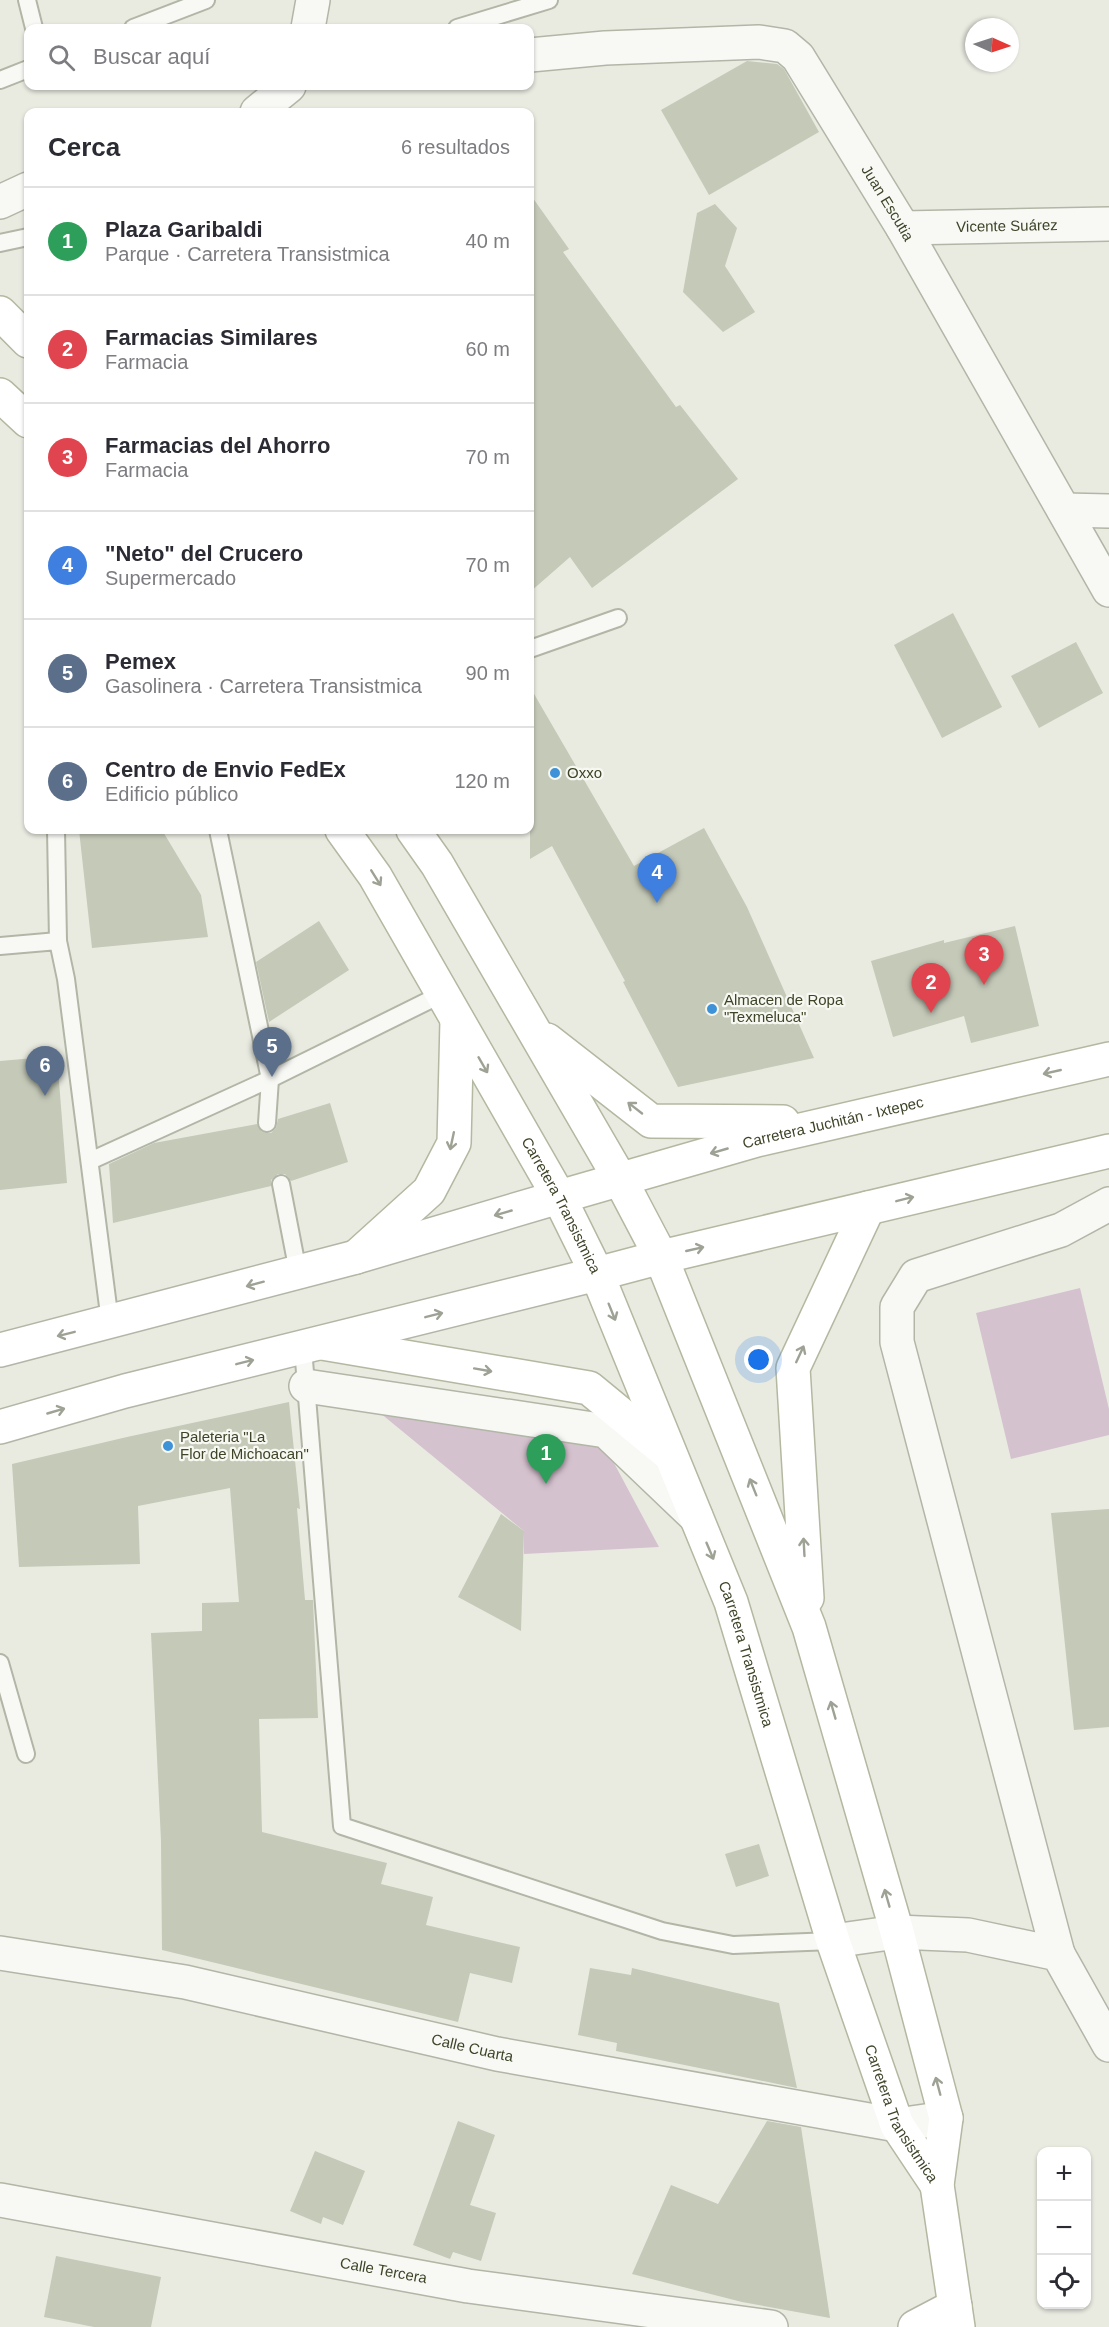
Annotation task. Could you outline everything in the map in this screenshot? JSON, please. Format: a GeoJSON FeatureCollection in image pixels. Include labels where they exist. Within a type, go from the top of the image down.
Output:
{"type":"FeatureCollection","features":[{"type":"Feature","properties":{"kind":"main road"},"geometry":{"type":"LineString","coordinates":[[0,313],[24,337]]}},
{"type":"Feature","properties":{"kind":"main road"},"geometry":{"type":"LineString","coordinates":[[0,395],[24,417]]}},
{"type":"Feature","properties":{"kind":"main road","name":"Carretera Transistmica"},"geometry":{"type":"LineString","coordinates":[[345,834],[375,876],[559,1197],[597,1274],[731,1602],[833,1941],[897,2125],[937,2185]]}},
{"type":"Feature","properties":{"kind":"main road","name":"Carretera Transistmica"},"geometry":{"type":"LineString","coordinates":[[416,834],[437,864],[620,1179],[661,1257],[809,1627],[897,1932],[946,2118],[937,2185]]}},
{"type":"Feature","properties":{"kind":"main road"},"geometry":{"type":"LineString","coordinates":[[356,1257],[429,1191],[454,1143],[450,1007]]}},
{"type":"Feature","properties":{"kind":"main road"},"geometry":{"type":"LineString","coordinates":[[533,1029],[651,1121],[836,1122]]}},
{"type":"Feature","properties":{"kind":"main road","name":"Carretera Juchitán - Ixtepec"},"geometry":{"type":"LineString","coordinates":[[0,1350],[356,1257],[757,1140],[1109,1059]]}},
{"type":"Feature","properties":{"kind":"main road"},"geometry":{"type":"LineString","coordinates":[[0,1427],[125,1391],[661,1257],[1109,1151]]}},
{"type":"Feature","properties":{"kind":"main road"},"geometry":{"type":"LineString","coordinates":[[809,1627],[793,1368],[868,1208]]}},
{"type":"Feature","properties":{"kind":"main road"},"geometry":{"type":"LineString","coordinates":[[313,1345],[589,1388],[670,1455]]}},
{"type":"Feature","properties":{"kind":"main road"},"geometry":{"type":"LineString","coordinates":[[915,2327],[957,2316],[937,2185]]}},
{"type":"Feature","properties":{"kind":"street","name":"Juan Escutia"},"geometry":{"type":"LineString","coordinates":[[534,55],[605,48],[759,42],[785,46],[798,57],[903,228],[1109,590]]}},
{"type":"Feature","properties":{"kind":"street"},"geometry":{"type":"LineString","coordinates":[[262,108],[285,90]]}},
{"type":"Feature","properties":{"kind":"street"},"geometry":{"type":"LineString","coordinates":[[0,202],[24,191]]}},
{"type":"Feature","properties":{"kind":"street","name":"Vicente Suárez"},"geometry":{"type":"LineString","coordinates":[[903,228],[1109,224]]}},
{"type":"Feature","properties":{"kind":"street"},"geometry":{"type":"LineString","coordinates":[[1064,510],[1109,511]]}},
{"type":"Feature","properties":{"kind":"street"},"geometry":{"type":"LineString","coordinates":[[1109,1204],[1061,1230],[916,1276],[897,1307],[897,1342],[1058,1954],[1109,2045]]}},
{"type":"Feature","properties":{"kind":"street"},"geometry":{"type":"LineString","coordinates":[[306,1386],[606,1431],[696,1517]]}},
{"type":"Feature","properties":{"kind":"street"},"geometry":{"type":"LineString","coordinates":[[833,1941],[897,1932],[968,1935],[1058,1954]]}},
{"type":"Feature","properties":{"kind":"street","name":"Calle Cuarta"},"geometry":{"type":"LineString","coordinates":[[0,1953],[185,1982],[497,2054],[897,2125],[946,2118]]}},
{"type":"Feature","properties":{"kind":"street","name":"Calle Tercera"},"geometry":{"type":"LineString","coordinates":[[0,2200],[468,2286],[771,2327]]}},
{"type":"Feature","properties":{"kind":"lane"},"geometry":{"type":"LineString","coordinates":[[27,0],[33,24]]}},
{"type":"Feature","properties":{"kind":"lane"},"geometry":{"type":"LineString","coordinates":[[144,24],[206,0]]}},
{"type":"Feature","properties":{"kind":"lane"},"geometry":{"type":"LineString","coordinates":[[470,24],[549,0]]}},
{"type":"Feature","properties":{"kind":"lane"},"geometry":{"type":"LineString","coordinates":[[0,80],[24,71]]}},
{"type":"Feature","properties":{"kind":"lane"},"geometry":{"type":"LineString","coordinates":[[0,243],[24,238]]}},
{"type":"Feature","properties":{"kind":"lane"},"geometry":{"type":"LineString","coordinates":[[534,648],[618,618]]}},
{"type":"Feature","properties":{"kind":"lane"},"geometry":{"type":"LineString","coordinates":[[56,834],[58,941],[66,979],[110,1322]]}},
{"type":"Feature","properties":{"kind":"lane"},"geometry":{"type":"LineString","coordinates":[[219,834],[270,1079],[267,1122]]}},
{"type":"Feature","properties":{"kind":"lane"},"geometry":{"type":"LineString","coordinates":[[0,945],[58,941]]}},
{"type":"Feature","properties":{"kind":"lane"},"geometry":{"type":"LineString","coordinates":[[90,1161],[270,1079],[450,1007]]}},
{"type":"Feature","properties":{"kind":"lane"},"geometry":{"type":"LineString","coordinates":[[281,1184],[298,1272]]}},
{"type":"Feature","properties":{"kind":"lane"},"geometry":{"type":"LineString","coordinates":[[313,1345],[306,1386],[342,1826],[662,1931],[733,1945],[833,1941]]}},
{"type":"Feature","properties":{"kind":"lane"},"geometry":{"type":"LineString","coordinates":[[0,1662],[26,1754]]}},
{"type":"Feature","properties":{"kind":"shaded area"},"geometry":{"type":"Polygon","coordinates":[[[1080,1288],[1109,1409],[1109,1435],[1011,1459],[976,1313],[1080,1288]]]}},
{"type":"Feature","properties":{"kind":"shaded area"},"geometry":{"type":"Polygon","coordinates":[[[363,1399],[600,1437],[659,1547],[524,1554],[524,1531],[363,1399]]]}},
{"type":"Feature","properties":{"kind":"building"},"geometry":{"type":"Polygon","coordinates":[[[747,61],[777,64],[784,69],[819,132],[709,195],[661,110],[747,61]]]}},
{"type":"Feature","properties":{"kind":"building"},"geometry":{"type":"Polygon","coordinates":[[[534,200],[569,249],[563,252],[676,407],[680,405],[738,479],[592,588],[570,557],[534,588],[534,200]]]}},
{"type":"Feature","properties":{"kind":"building"},"geometry":{"type":"Polygon","coordinates":[[[715,204],[737,228],[725,266],[755,312],[723,332],[683,292],[697,213],[715,204]]]}},
{"type":"Feature","properties":{"kind":"building"},"geometry":{"type":"Polygon","coordinates":[[[953,613],[1002,707],[942,738],[894,645],[953,613]]]}},
{"type":"Feature","properties":{"kind":"building"},"geometry":{"type":"Polygon","coordinates":[[[1076,642],[1103,693],[1039,728],[1011,676],[1076,642]]]}},
{"type":"Feature","properties":{"kind":"building"},"geometry":{"type":"Polygon","coordinates":[[[534,694],[634,866],[704,828],[747,907],[814,1058],[678,1087],[623,982],[625,981],[552,846],[530,859],[530,834],[534,834],[534,694]]]}},
{"type":"Feature","properties":{"kind":"building"},"geometry":{"type":"Polygon","coordinates":[[[79,834],[164,834],[201,895],[208,937],[92,948],[79,834]]]}},
{"type":"Feature","properties":{"kind":"building"},"geometry":{"type":"Polygon","coordinates":[[[319,921],[349,970],[269,1022],[256,962],[319,921]]]}},
{"type":"Feature","properties":{"kind":"building"},"geometry":{"type":"Polygon","coordinates":[[[1015,926],[1039,1026],[971,1043],[964,1016],[893,1037],[871,961],[944,940],[944,943],[1015,926]]]}},
{"type":"Feature","properties":{"kind":"building"},"geometry":{"type":"Polygon","coordinates":[[[57,1056],[67,1183],[0,1190],[0,1061],[57,1056]]]}},
{"type":"Feature","properties":{"kind":"building"},"geometry":{"type":"Polygon","coordinates":[[[330,1103],[348,1162],[291,1181],[285,1174],[278,1174],[271,1180],[271,1186],[113,1223],[109,1164],[154,1143],[257,1124],[262,1132],[271,1133],[276,1128],[278,1119],[330,1103]]]}},
{"type":"Feature","properties":{"kind":"building"},"geometry":{"type":"Polygon","coordinates":[[[289,1402],[300,1509],[297,1508],[305,1600],[313,1600],[318,1718],[259,1719],[262,1832],[387,1863],[381,1884],[433,1897],[426,1925],[520,1947],[512,1983],[470,1973],[458,2022],[162,1950],[161,1841],[151,1633],[202,1631],[202,1603],[239,1602],[230,1488],[138,1506],[140,1564],[19,1567],[12,1464],[289,1402]]]}},
{"type":"Feature","properties":{"kind":"building"},"geometry":{"type":"Polygon","coordinates":[[[1109,1509],[1109,1727],[1074,1730],[1051,1513],[1109,1509]]]}},
{"type":"Feature","properties":{"kind":"building"},"geometry":{"type":"Polygon","coordinates":[[[501,1514],[524,1531],[521,1631],[458,1597],[501,1514]]]}},
{"type":"Feature","properties":{"kind":"building"},"geometry":{"type":"Polygon","coordinates":[[[759,1844],[769,1876],[736,1887],[725,1854],[759,1844]]]}},
{"type":"Feature","properties":{"kind":"building"},"geometry":{"type":"Polygon","coordinates":[[[590,1968],[631,1975],[632,1968],[779,2003],[797,2088],[616,2051],[617,2043],[578,2035],[590,1968]]]}},
{"type":"Feature","properties":{"kind":"building"},"geometry":{"type":"Polygon","coordinates":[[[458,2121],[495,2135],[470,2205],[496,2213],[481,2261],[453,2252],[450,2259],[413,2245],[458,2121]]]}},
{"type":"Feature","properties":{"kind":"building"},"geometry":{"type":"Polygon","coordinates":[[[767,2121],[801,2127],[830,2318],[742,2302],[632,2274],[671,2185],[718,2204],[767,2121]]]}},
{"type":"Feature","properties":{"kind":"building"},"geometry":{"type":"Polygon","coordinates":[[[315,2151],[365,2171],[343,2225],[323,2217],[321,2224],[290,2211],[315,2151]]]}},
{"type":"Feature","properties":{"kind":"building"},"geometry":{"type":"Polygon","coordinates":[[[56,2256],[161,2277],[151,2327],[94,2327],[44,2317],[56,2256]]]}},
{"type":"Feature","properties":{"kind":"place","name":"Oxxo"},"geometry":{"type":"Point","coordinates":[555,773]}},
{"type":"Feature","properties":{"kind":"place","name":"\"Neto\" del Crucero"},"geometry":{"type":"Point","coordinates":[657,903]}},
{"type":"Feature","properties":{"kind":"place","name":"Farmacias del Ahorro"},"geometry":{"type":"Point","coordinates":[984,985]}},
{"type":"Feature","properties":{"kind":"place","name":"Almacen de Ropa \"Texmeluca\""},"geometry":{"type":"Point","coordinates":[712,1009]}},
{"type":"Feature","properties":{"kind":"place","name":"Farmacias Similares"},"geometry":{"type":"Point","coordinates":[931,1013]}},
{"type":"Feature","properties":{"kind":"place","name":"Pemex"},"geometry":{"type":"Point","coordinates":[272,1077]}},
{"type":"Feature","properties":{"kind":"place","name":"Centro de Envio FedEx"},"geometry":{"type":"Point","coordinates":[45,1096]}},
{"type":"Feature","properties":{"kind":"place","name":"Paleteria \"La Flor de Michoacan\""},"geometry":{"type":"Point","coordinates":[168,1446]}},
{"type":"Feature","properties":{"kind":"place","name":"Plaza Garibaldi"},"geometry":{"type":"Point","coordinates":[546,1484]}}]}
